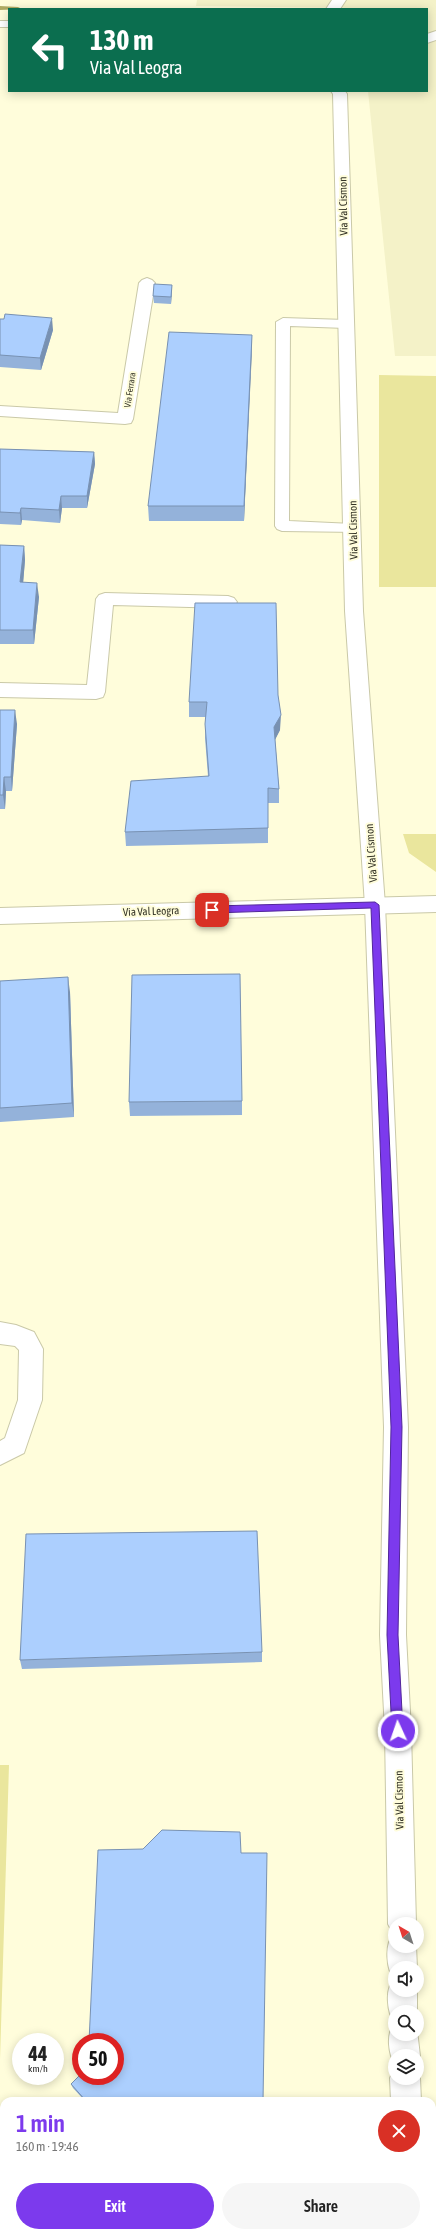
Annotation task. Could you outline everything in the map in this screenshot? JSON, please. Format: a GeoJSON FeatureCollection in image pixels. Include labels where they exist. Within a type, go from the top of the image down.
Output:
{"type":"FeatureCollection","features":[{"type":"Feature","properties":{"kind":"main road","name":"Via Val Cismon"},"geometry":{"type":"LineString","coordinates":[[340,92],[353,529],[354,611],[375,905],[396,1427],[393,1635],[398,1731],[402,1917]]}},
{"type":"Feature","properties":{"kind":"main road","name":"Via Ferrara"},"geometry":{"type":"LineString","coordinates":[[0,411],[125,419],[147,283]]}},
{"type":"Feature","properties":{"kind":"main road"},"geometry":{"type":"LineString","coordinates":[[0,690],[96,692],[104,599],[228,602]]}},
{"type":"Feature","properties":{"kind":"main road","name":"Via Val Leogra"},"geometry":{"type":"LineString","coordinates":[[0,916],[436,904]]}},
{"type":"Feature","properties":{"kind":"main road"},"geometry":{"type":"LineString","coordinates":[[0,1334],[16,1336],[26,1340],[31,1349],[30,1400],[15,1445],[0,1454]]}},
{"type":"Feature","properties":{"kind":"main road"},"geometry":{"type":"LineString","coordinates":[[405,2085],[406,2097]]}},
{"type":"Feature","properties":{"kind":"lane"},"geometry":{"type":"LineString","coordinates":[[346,324],[283,322],[282,526],[353,529]]}},
{"type":"Feature","properties":{"kind":"shaded area"},"geometry":{"type":"Polygon","coordinates":[[[197,0],[436,0],[436,356],[395,356],[368,92],[428,92],[428,8],[196,6],[197,0]]]}},
{"type":"Feature","properties":{"kind":"shaded area"},"geometry":{"type":"Polygon","coordinates":[[[379,375],[436,376],[436,587],[379,587],[379,375]]]}},
{"type":"Feature","properties":{"kind":"shaded area"},"geometry":{"type":"Polygon","coordinates":[[[403,834],[436,834],[436,872],[409,853],[403,834]]]}},
{"type":"Feature","properties":{"kind":"shaded area"},"geometry":{"type":"Polygon","coordinates":[[[0,1765],[9,1765],[0,2060],[0,1765]]]}},
{"type":"Feature","properties":{"kind":"building"},"geometry":{"type":"Polygon","coordinates":[[[154,284],[172,285],[171,297],[153,296],[154,284]]]}},
{"type":"Feature","properties":{"kind":"building"},"geometry":{"type":"Polygon","coordinates":[[[5,314],[52,318],[40,358],[0,355],[0,319],[4,319],[5,314]]]}},
{"type":"Feature","properties":{"kind":"building"},"geometry":{"type":"Polygon","coordinates":[[[169,332],[252,335],[244,506],[148,506],[169,332]]]}},
{"type":"Feature","properties":{"kind":"building"},"geometry":{"type":"Polygon","coordinates":[[[0,449],[94,452],[87,496],[61,496],[59,510],[21,508],[20,513],[0,512],[0,449]]]}},
{"type":"Feature","properties":{"kind":"building"},"geometry":{"type":"Polygon","coordinates":[[[0,545],[24,546],[20,582],[37,583],[33,630],[0,630],[0,545]]]}},
{"type":"Feature","properties":{"kind":"building"},"geometry":{"type":"Polygon","coordinates":[[[195,603],[276,603],[278,695],[281,715],[274,727],[279,789],[268,788],[268,828],[125,832],[131,781],[209,776],[205,724],[207,702],[189,702],[195,603]]]}},
{"type":"Feature","properties":{"kind":"building"},"geometry":{"type":"Polygon","coordinates":[[[0,710],[15,710],[11,777],[4,777],[3,795],[0,795],[0,710]]]}},
{"type":"Feature","properties":{"kind":"building"},"geometry":{"type":"Polygon","coordinates":[[[240,974],[242,1101],[129,1102],[132,975],[240,974]]]}},
{"type":"Feature","properties":{"kind":"building"},"geometry":{"type":"Polygon","coordinates":[[[68,977],[72,1103],[0,1108],[0,981],[68,977]]]}},
{"type":"Feature","properties":{"kind":"building"},"geometry":{"type":"Polygon","coordinates":[[[257,1531],[262,1652],[20,1660],[26,1534],[257,1531]]]}},
{"type":"Feature","properties":{"kind":"building"},"geometry":{"type":"Polygon","coordinates":[[[162,1830],[240,1832],[241,1853],[267,1853],[263,2097],[82,2097],[71,2084],[124,2085],[124,2033],[89,2033],[98,1850],[143,1849],[162,1830]]]}},
{"type":"Feature","properties":{"kind":"waterway"},"geometry":{"type":"LineString","coordinates":[[0,8],[8,8]]}},
{"type":"Feature","properties":{"kind":"route"},"geometry":{"type":"LineString","coordinates":[[212,910],[375,905],[396,1427],[393,1635],[398,1731]]}}]}
